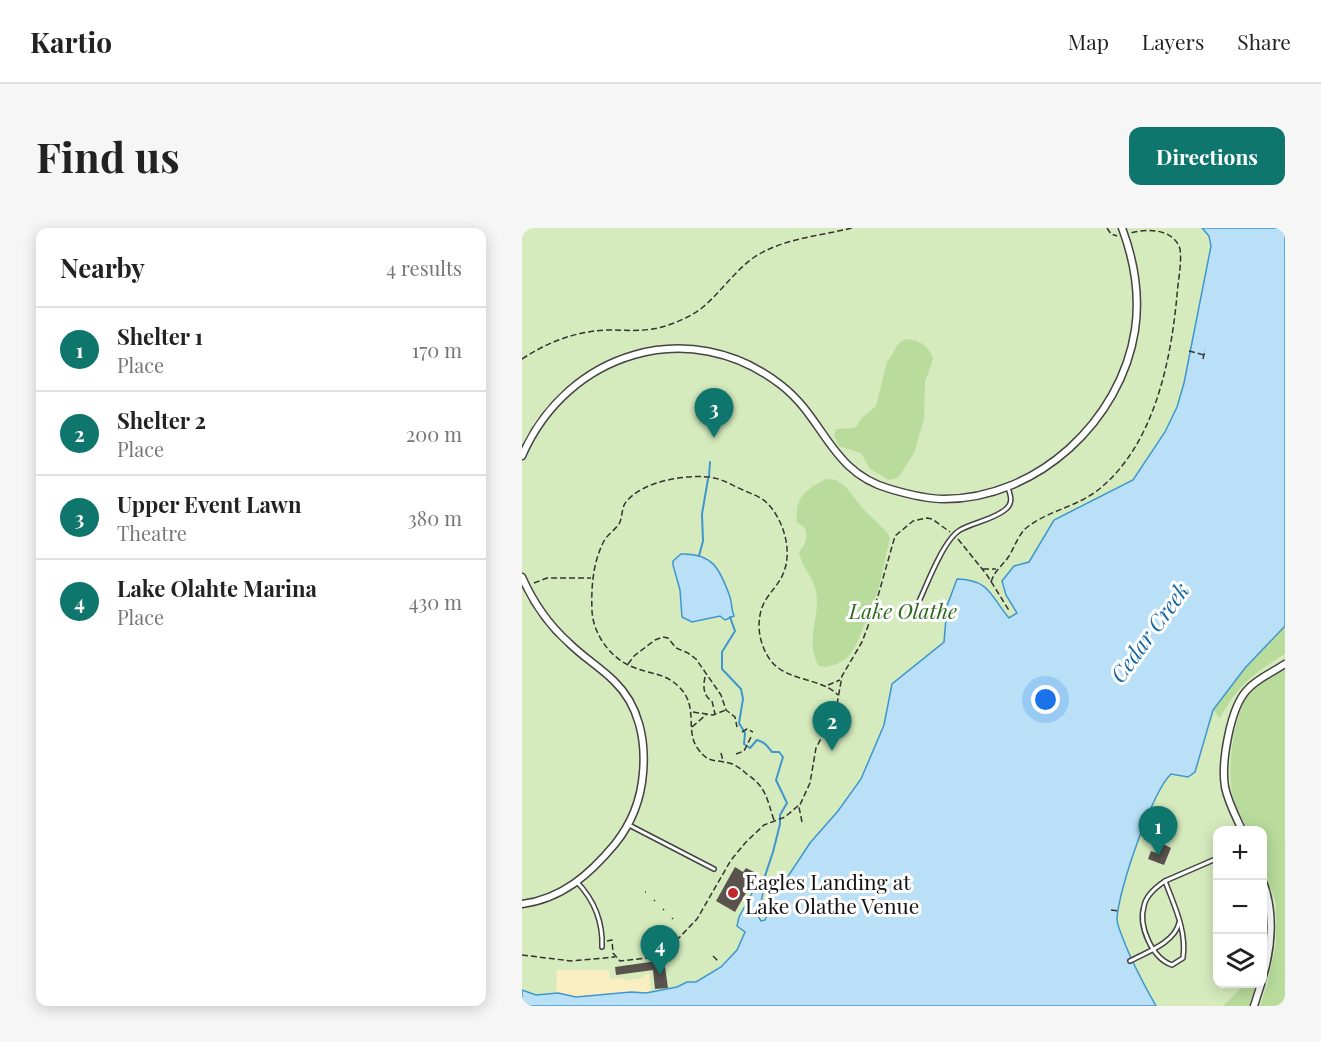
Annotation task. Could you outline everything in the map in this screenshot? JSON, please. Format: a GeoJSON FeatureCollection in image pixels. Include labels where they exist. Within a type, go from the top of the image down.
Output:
{"type":"FeatureCollection","features":[{"type":"Feature","properties":{"kind":"street"},"geometry":{"type":"LineString","coordinates":[[522,456],[532,435],[549,411],[566,392],[582,379],[630,355],[672,348],[710,352],[730,358],[767,375],[797,400],[838,457],[876,485],[913,495],[944,499],[971,496],[1007,486],[1034,474],[1073,446],[1100,415],[1122,376],[1132,343],[1137,304],[1133,268],[1122,232]]}},
{"type":"Feature","properties":{"kind":"street"},"geometry":{"type":"LineString","coordinates":[[522,577],[540,610],[555,630],[583,657],[616,682],[635,710],[640,727],[644,760],[638,799],[628,824],[610,850],[578,882],[549,897],[522,904]]}},
{"type":"Feature","properties":{"kind":"street"},"geometry":{"type":"LineString","coordinates":[[1240,826],[1229,799],[1224,776],[1233,713],[1247,689],[1285,664]]}},
{"type":"Feature","properties":{"kind":"street"},"geometry":{"type":"LineString","coordinates":[[1263,880],[1270,918],[1267,959]]}},
{"type":"Feature","properties":{"kind":"street"},"geometry":{"type":"LineString","coordinates":[[1254,1006],[1260,988]]}},
{"type":"Feature","properties":{"kind":"lane"},"geometry":{"type":"LineString","coordinates":[[917,606],[937,565],[941,551],[957,532],[1008,508],[1011,500],[1007,486]]}},
{"type":"Feature","properties":{"kind":"lane"},"geometry":{"type":"LineString","coordinates":[[628,824],[714,869]]}},
{"type":"Feature","properties":{"kind":"lane"},"geometry":{"type":"LineString","coordinates":[[1165,881],[1179,920],[1185,947],[1183,958],[1172,965],[1164,962],[1153,948],[1142,920],[1144,905],[1155,888],[1165,881],[1213,860]]}},
{"type":"Feature","properties":{"kind":"lane"},"geometry":{"type":"LineString","coordinates":[[578,882],[584,888],[596,910],[600,923],[602,947]]}},
{"type":"Feature","properties":{"kind":"lane"},"geometry":{"type":"LineString","coordinates":[[1130,961],[1173,936],[1177,931],[1179,920]]}},
{"type":"Feature","properties":{"kind":"path"},"geometry":{"type":"LineString","coordinates":[[522,359],[548,344],[575,335],[607,330],[652,329],[679,321],[705,306],[739,270],[766,250],[796,240],[852,228]]}},
{"type":"Feature","properties":{"kind":"path"},"geometry":{"type":"LineString","coordinates":[[1107,228],[1113,236],[1122,232]]}},
{"type":"Feature","properties":{"kind":"path"},"geometry":{"type":"LineString","coordinates":[[991,582],[996,569],[1007,559],[1027,528],[1099,490],[1121,466],[1153,413],[1169,347],[1180,249],[1176,241],[1165,233],[1143,230],[1129,233]]}},
{"type":"Feature","properties":{"kind":"path"},"geometry":{"type":"LineString","coordinates":[[1203,359],[1205,350]]}},
{"type":"Feature","properties":{"kind":"path"},"geometry":{"type":"LineString","coordinates":[[1189,351],[1204,355]]}},
{"type":"Feature","properties":{"kind":"path"},"geometry":{"type":"LineString","coordinates":[[776,820],[761,785],[740,768],[724,762],[713,762],[695,744],[692,712],[686,696],[674,682],[660,674],[627,664],[609,649],[598,633],[592,611],[593,578],[605,540],[620,523],[624,504],[654,483],[687,477],[710,477],[729,483],[766,502],[776,516],[785,539],[787,556],[785,569],[766,600],[760,615],[760,633],[766,652],[773,663],[784,671],[826,686],[838,695]]}},
{"type":"Feature","properties":{"kind":"path"},"geometry":{"type":"LineString","coordinates":[[602,942],[612,940],[615,957],[620,961],[646,958],[674,943],[697,919],[736,854],[755,832],[782,819],[800,805],[810,783],[816,748],[834,716],[841,680],[862,642],[874,610],[895,536],[913,521],[927,518],[950,532]]}},
{"type":"Feature","properties":{"kind":"path"},"geometry":{"type":"LineString","coordinates":[[956,537],[982,569],[1010,612]]}},
{"type":"Feature","properties":{"kind":"path"},"geometry":{"type":"LineString","coordinates":[[982,569],[996,569]]}},
{"type":"Feature","properties":{"kind":"path"},"geometry":{"type":"LineString","coordinates":[[530,584],[547,578],[593,578]]}},
{"type":"Feature","properties":{"kind":"path"},"geometry":{"type":"LineString","coordinates":[[627,664],[655,640],[668,638],[676,648],[692,655],[721,695],[726,710],[735,717],[737,727]]}},
{"type":"Feature","properties":{"kind":"path"},"geometry":{"type":"LineString","coordinates":[[706,676],[704,690],[712,701],[715,714]]}},
{"type":"Feature","properties":{"kind":"path"},"geometry":{"type":"LineString","coordinates":[[826,686],[841,680]]}},
{"type":"Feature","properties":{"kind":"path"},"geometry":{"type":"LineString","coordinates":[[692,712],[715,714],[726,710]]}},
{"type":"Feature","properties":{"kind":"path"},"geometry":{"type":"LineString","coordinates":[[692,728],[707,714]]}},
{"type":"Feature","properties":{"kind":"path"},"geometry":{"type":"LineString","coordinates":[[744,731],[753,732]]}},
{"type":"Feature","properties":{"kind":"path"},"geometry":{"type":"LineString","coordinates":[[736,754],[747,747],[753,735]]}},
{"type":"Feature","properties":{"kind":"path"},"geometry":{"type":"LineString","coordinates":[[721,753],[724,762]]}},
{"type":"Feature","properties":{"kind":"path"},"geometry":{"type":"LineString","coordinates":[[800,805],[802,822]]}},
{"type":"Feature","properties":{"kind":"path"},"geometry":{"type":"LineString","coordinates":[[1111,910],[1119,911]]}},
{"type":"Feature","properties":{"kind":"path"},"geometry":{"type":"LineString","coordinates":[[522,956],[571,961],[615,957]]}},
{"type":"Feature","properties":{"kind":"path"},"geometry":{"type":"LineString","coordinates":[[713,956],[719,962]]}},
{"type":"Feature","properties":{"kind":"green space","name":"Lake Olathe"},"geometry":{"type":"Polygon","coordinates":[[[522,228],[1285,228],[1285,1006],[522,1006],[522,228]]]}},
{"type":"Feature","properties":{"kind":"green space"},"geometry":{"type":"Polygon","coordinates":[[[905,339],[922,344],[929,350],[933,359],[925,382],[924,419],[914,453],[898,478],[889,480],[870,469],[861,453],[839,446],[834,436],[836,429],[857,426],[861,419],[876,406],[887,362],[897,346],[905,339]]]}},
{"type":"Feature","properties":{"kind":"green space"},"geometry":{"type":"Polygon","coordinates":[[[826,479],[836,480],[846,487],[890,538],[878,591],[856,645],[848,657],[837,664],[826,667],[819,666],[813,648],[816,591],[800,557],[799,552],[805,543],[806,535],[805,528],[797,522],[797,513],[803,495],[826,479]]]}},
{"type":"Feature","properties":{"kind":"green space"},"geometry":{"type":"Polygon","coordinates":[[[1285,626],[1285,654],[1248,681],[1234,696],[1220,718],[1213,710],[1245,668],[1285,626]]]}},
{"type":"Feature","properties":{"kind":"green space"},"geometry":{"type":"Polygon","coordinates":[[[1285,669],[1285,1006],[1260,1006],[1267,988],[1276,943],[1276,903],[1267,877],[1267,826],[1246,826],[1234,802],[1230,770],[1238,716],[1247,697],[1260,685],[1285,669]]]}},
{"type":"Feature","properties":{"kind":"green space"},"geometry":{"type":"Polygon","coordinates":[[[1255,988],[1249,1006],[1223,1006],[1240,989],[1255,988]]]}},
{"type":"Feature","properties":{"kind":"sand"},"geometry":{"type":"Polygon","coordinates":[[[557,970],[609,970],[610,979],[623,978],[624,981],[643,978],[643,975],[649,974],[651,993],[576,997],[556,994],[557,970]]]}},
{"type":"Feature","properties":{"kind":"water","name":"Lake Olathe"},"geometry":{"type":"Polygon","coordinates":[[[1202,228],[1285,228],[1285,626],[1245,668],[1213,710],[1195,772],[1188,777],[1171,774],[1155,800],[1137,843],[1123,887],[1117,921],[1133,963],[1156,1006],[522,1006],[522,990],[536,995],[558,993],[576,997],[631,992],[646,993],[677,987],[687,982],[696,982],[721,967],[737,950],[745,932],[737,926],[739,917],[757,884],[760,883],[764,888],[758,916],[761,921],[765,920],[773,899],[810,843],[838,811],[861,779],[884,725],[892,684],[944,642],[947,606],[957,579],[977,582],[983,586],[1009,618],[1017,613],[1006,595],[1002,581],[1014,566],[1029,562],[1054,520],[1133,480],[1165,432],[1177,407],[1184,383],[1211,246],[1209,236],[1202,228]]]}},
{"type":"Feature","properties":{"kind":"water"},"geometry":{"type":"Polygon","coordinates":[[[681,554],[701,556],[714,565],[731,599],[734,616],[725,620],[720,616],[692,622],[682,617],[680,590],[673,565],[673,561],[681,554]]]}},
{"type":"Feature","properties":{"kind":"building"},"geometry":{"type":"Polygon","coordinates":[[[1163,844],[1171,848],[1164,865],[1148,859],[1151,851],[1159,854],[1163,844]]]}},
{"type":"Feature","properties":{"kind":"building","name":"Eagles Landing at Lake Olathe Venue"},"geometry":{"type":"Polygon","coordinates":[[[735,867],[743,872],[746,868],[754,872],[747,884],[750,886],[735,912],[716,901],[735,867]]]}},
{"type":"Feature","properties":{"kind":"building"},"geometry":{"type":"Polygon","coordinates":[[[664,960],[668,988],[655,989],[653,970],[616,975],[615,967],[664,960]]]}},
{"type":"Feature","properties":{"kind":"waterway"},"geometry":{"type":"LineString","coordinates":[[709,476],[710,462]]}},
{"type":"Feature","properties":{"kind":"waterway"},"geometry":{"type":"LineString","coordinates":[[699,556],[703,541],[702,514],[708,479]]}},
{"type":"Feature","properties":{"kind":"waterway"},"geometry":{"type":"LineString","coordinates":[[730,617],[735,631],[722,652],[722,669],[741,689],[743,699],[739,723],[745,733],[744,744],[750,748],[757,740],[766,744],[772,752],[779,752],[783,757],[776,780],[787,803],[780,815],[773,852],[762,885]]}},
{"type":"Feature","properties":{"kind":"place","name":"Upper Event Lawn"},"geometry":{"type":"Point","coordinates":[714,438]}},
{"type":"Feature","properties":{"kind":"place","name":"Shelter 2"},"geometry":{"type":"Point","coordinates":[832,751]}},
{"type":"Feature","properties":{"kind":"place","name":"Shelter 1"},"geometry":{"type":"Point","coordinates":[1158,856]}},
{"type":"Feature","properties":{"kind":"place","name":"Eagles Landing at Lake Olathe Venue"},"geometry":{"type":"Point","coordinates":[733,893]}},
{"type":"Feature","properties":{"kind":"place","name":"Lake Olahte Marina"},"geometry":{"type":"Point","coordinates":[660,975]}},
{"type":"Feature","properties":{"kind":"water label","name":"Cedar Creek"},"geometry":{"type":"Point","coordinates":[1149,632]}}]}
